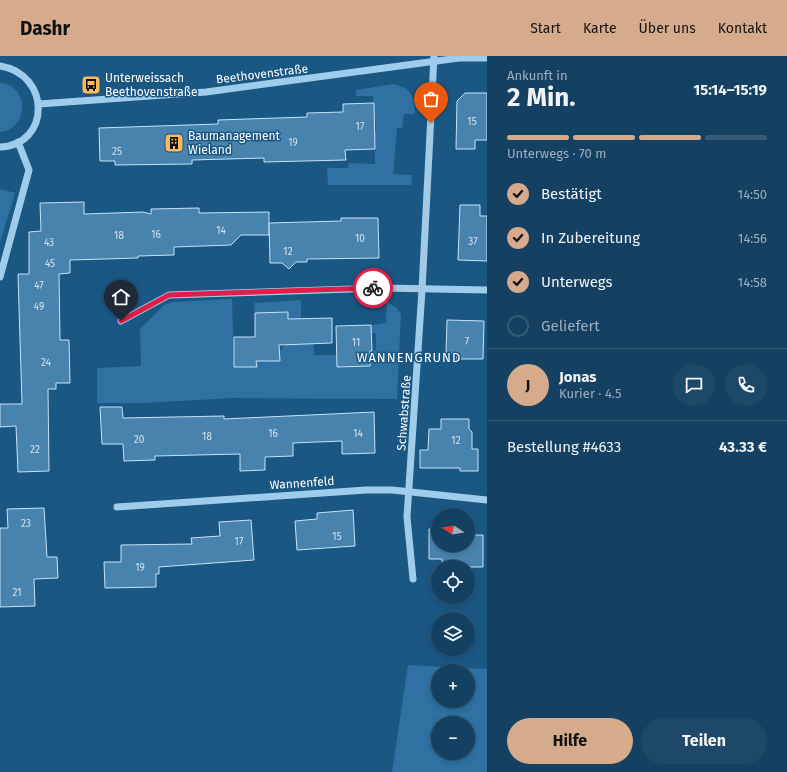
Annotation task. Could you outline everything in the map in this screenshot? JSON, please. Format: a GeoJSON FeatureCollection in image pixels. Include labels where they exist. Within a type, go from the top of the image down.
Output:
{"type":"FeatureCollection","features":[{"type":"Feature","properties":{"kind":"street","name":"Beethovenstraße"},"geometry":{"type":"LineString","coordinates":[[39,104],[206,92],[434,59],[487,58]]}},
{"type":"Feature","properties":{"kind":"street","name":"Schwabstraße"},"geometry":{"type":"LineString","coordinates":[[413,579],[408,516],[434,59]]}},
{"type":"Feature","properties":{"kind":"street"},"geometry":{"type":"LineString","coordinates":[[0,66],[16,70],[29,81],[37,96],[39,104],[37,118],[32,130],[18,142],[0,147]]}},
{"type":"Feature","properties":{"kind":"street"},"geometry":{"type":"LineString","coordinates":[[0,277],[29,170],[18,142]]}},
{"type":"Feature","properties":{"kind":"street"},"geometry":{"type":"LineString","coordinates":[[121,321],[169,295],[382,288],[422,290],[452,288],[487,290]]}},
{"type":"Feature","properties":{"kind":"street","name":"Wannenfeld"},"geometry":{"type":"LineString","coordinates":[[118,507],[366,490],[410,492],[487,500]]}},
{"type":"Feature","properties":{"kind":"shaded area"},"geometry":{"type":"Polygon","coordinates":[[[0,83],[10,86],[17,91],[21,99],[22,107],[21,116],[16,123],[10,129],[0,132],[0,83]]]}},
{"type":"Feature","properties":{"kind":"shaded area"},"geometry":{"type":"Polygon","coordinates":[[[393,84],[408,91],[414,102],[415,114],[404,114],[402,128],[397,128],[393,174],[412,175],[411,185],[328,185],[327,168],[348,168],[349,163],[375,164],[376,130],[373,96],[356,96],[356,90],[393,84]]]}},
{"type":"Feature","properties":{"kind":"shaded area"},"geometry":{"type":"Polygon","coordinates":[[[1,189],[15,193],[0,243],[0,191],[1,189]]]}},
{"type":"Feature","properties":{"kind":"shaded area"},"geometry":{"type":"Polygon","coordinates":[[[232,299],[234,367],[257,367],[256,361],[280,361],[280,351],[285,345],[290,345],[288,312],[255,313],[254,303],[301,300],[301,319],[313,318],[314,355],[337,355],[337,367],[370,366],[370,351],[376,350],[376,333],[371,333],[371,325],[386,323],[387,302],[397,308],[401,315],[397,399],[233,398],[146,403],[97,403],[97,368],[141,366],[140,329],[164,305],[172,302],[232,299]]]}},
{"type":"Feature","properties":{"kind":"shaded area"},"geometry":{"type":"Polygon","coordinates":[[[408,665],[431,666],[431,708],[475,708],[475,668],[487,669],[487,772],[392,772],[408,665]]]}},
{"type":"Feature","properties":{"kind":"building"},"geometry":{"type":"Polygon","coordinates":[[[465,93],[487,93],[487,140],[475,140],[475,149],[456,149],[457,101],[465,93]]]}},
{"type":"Feature","properties":{"kind":"building"},"geometry":{"type":"Polygon","coordinates":[[[374,103],[375,149],[345,150],[346,160],[264,162],[264,158],[192,160],[192,164],[115,165],[115,161],[100,161],[99,128],[218,124],[218,120],[307,117],[307,113],[343,112],[343,104],[374,103]]]}},
{"type":"Feature","properties":{"kind":"building"},"geometry":{"type":"Polygon","coordinates":[[[84,202],[84,214],[143,212],[151,214],[151,209],[199,208],[199,213],[269,212],[269,235],[241,235],[231,245],[174,247],[174,255],[138,256],[138,258],[70,260],[70,273],[59,274],[60,340],[69,340],[70,383],[56,383],[56,389],[48,389],[49,471],[18,472],[16,426],[0,427],[0,404],[22,404],[18,274],[29,274],[29,232],[41,231],[40,203],[84,202]]]}},
{"type":"Feature","properties":{"kind":"building"},"geometry":{"type":"Polygon","coordinates":[[[460,205],[480,205],[480,216],[487,216],[487,261],[458,260],[460,205]]]}},
{"type":"Feature","properties":{"kind":"building"},"geometry":{"type":"Polygon","coordinates":[[[341,218],[378,218],[379,258],[307,259],[307,262],[296,262],[289,269],[282,263],[270,263],[269,223],[341,221],[341,218]]]}},
{"type":"Feature","properties":{"kind":"building"},"geometry":{"type":"Polygon","coordinates":[[[288,312],[288,319],[332,318],[332,343],[279,345],[280,361],[256,361],[257,367],[234,367],[234,337],[255,337],[255,313],[288,312]]]}},
{"type":"Feature","properties":{"kind":"building"},"geometry":{"type":"Polygon","coordinates":[[[447,320],[484,321],[483,359],[456,359],[456,353],[446,353],[447,320]]]}},
{"type":"Feature","properties":{"kind":"building"},"geometry":{"type":"Polygon","coordinates":[[[371,325],[372,351],[370,351],[370,366],[337,367],[336,326],[371,325]]]}},
{"type":"Feature","properties":{"kind":"building"},"geometry":{"type":"Polygon","coordinates":[[[100,407],[122,407],[123,418],[224,416],[224,419],[374,412],[375,453],[342,454],[342,441],[293,443],[293,456],[265,457],[265,470],[240,471],[240,454],[155,456],[155,460],[124,461],[123,444],[102,444],[100,407]]]}},
{"type":"Feature","properties":{"kind":"building"},"geometry":{"type":"Polygon","coordinates":[[[441,419],[469,419],[469,429],[472,432],[472,449],[478,449],[478,471],[460,471],[460,468],[420,468],[420,450],[428,450],[429,429],[441,429],[441,419]]]}},
{"type":"Feature","properties":{"kind":"building"},"geometry":{"type":"Polygon","coordinates":[[[44,508],[47,557],[57,557],[58,578],[34,579],[35,606],[0,607],[0,528],[8,528],[7,509],[44,508]]]}},
{"type":"Feature","properties":{"kind":"building"},"geometry":{"type":"Polygon","coordinates":[[[353,510],[355,546],[297,550],[295,521],[317,519],[317,513],[353,510]]]}},
{"type":"Feature","properties":{"kind":"building"},"geometry":{"type":"Polygon","coordinates":[[[251,520],[254,560],[159,567],[159,574],[156,574],[156,587],[105,588],[104,562],[121,562],[121,545],[192,544],[191,538],[220,536],[219,522],[251,520]]]}},
{"type":"Feature","properties":{"kind":"building"},"geometry":{"type":"Polygon","coordinates":[[[429,529],[431,529],[431,552],[475,552],[475,535],[483,535],[483,567],[475,567],[475,560],[429,559],[429,529]]]}},
{"type":"Feature","properties":{"kind":"way so far"},"geometry":{"type":"LineString","coordinates":[[373,288],[422,290],[431,123]]}},
{"type":"Feature","properties":{"kind":"place","name":"Unterweissach Beethovenstraße"},"geometry":{"type":"Point","coordinates":[91,85]}},
{"type":"Feature","properties":{"kind":"place","name":"Baumanagement Wieland"},"geometry":{"type":"Point","coordinates":[174,143]}},
{"type":"Feature","properties":{"kind":"district","name":"WANNENGRUND"},"geometry":{"type":"Point","coordinates":[409,357]}},
{"type":"Feature","properties":{"kind":"route"},"geometry":{"type":"LineString","coordinates":[[121,321],[169,295],[373,288]]}}]}
